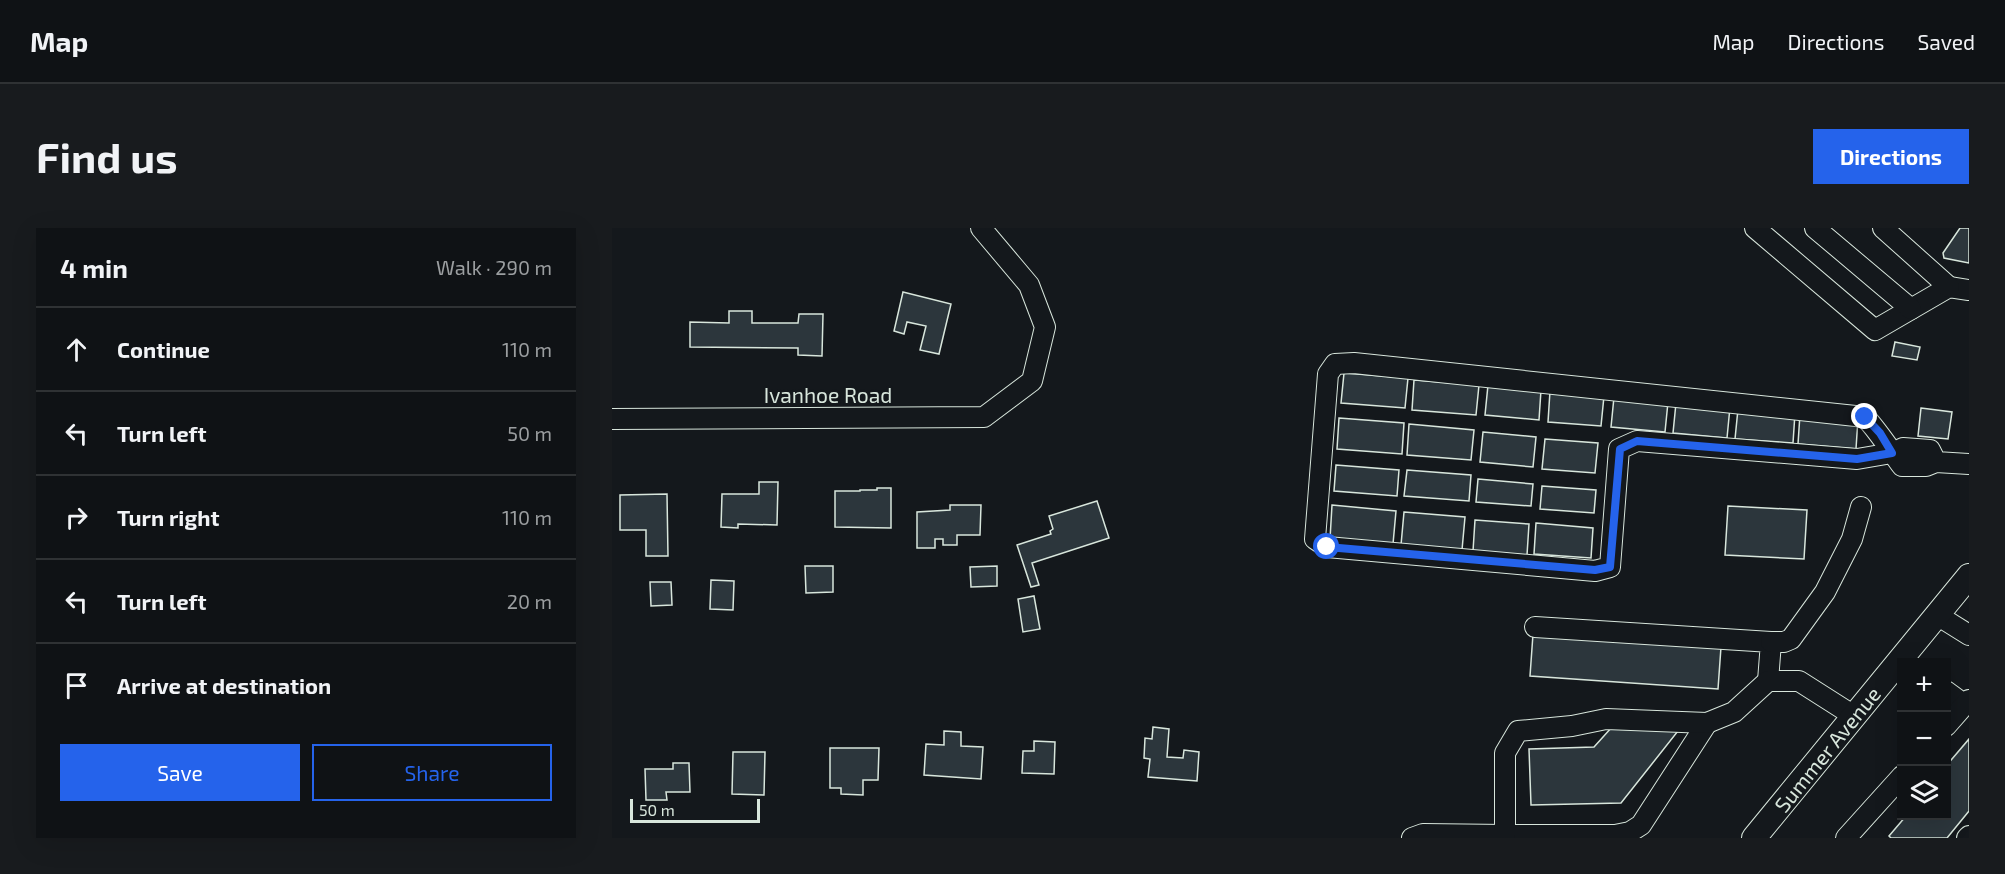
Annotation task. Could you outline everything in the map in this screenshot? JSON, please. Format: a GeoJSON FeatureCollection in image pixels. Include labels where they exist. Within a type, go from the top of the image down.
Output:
{"type":"FeatureCollection","features":[{"type":"Feature","properties":{"kind":"main road","name":"Summer Avenue"},"geometry":{"type":"LineString","coordinates":[[1909,658],[1937,615],[1969,576]]}},
{"type":"Feature","properties":{"kind":"main road","name":"Summer Avenue"},"geometry":{"type":"LineString","coordinates":[[1754,838],[1769,827],[1854,716],[1897,671]]}},
{"type":"Feature","properties":{"kind":"street","name":"Ivanhoe Road"},"geometry":{"type":"LineString","coordinates":[[612,419],[984,417],[1032,381],[1044,327],[1029,285],[981,228]]}},
{"type":"Feature","properties":{"kind":"street"},"geometry":{"type":"LineString","coordinates":[[1755,228],[1875,330],[1949,287]]}},
{"type":"Feature","properties":{"kind":"street"},"geometry":{"type":"LineString","coordinates":[[1815,228],[1911,309]]}},
{"type":"Feature","properties":{"kind":"street"},"geometry":{"type":"LineString","coordinates":[[1883,228],[1949,287],[1969,290]]}},
{"type":"Feature","properties":{"kind":"street"},"geometry":{"type":"LineString","coordinates":[[1892,453],[1857,459],[1637,441],[1620,449],[1610,567],[1595,570],[1327,547],[1315,538],[1328,374],[1335,364],[1354,363],[1865,417],[1880,433],[1902,466],[1926,466],[1936,462],[1969,464]]}},
{"type":"Feature","properties":{"kind":"street"},"geometry":{"type":"LineString","coordinates":[[1535,627],[1784,642],[1791,639],[1825,592],[1851,538],[1861,507]]}},
{"type":"Feature","properties":{"kind":"street"},"geometry":{"type":"LineString","coordinates":[[1937,615],[1969,635]]}},
{"type":"Feature","properties":{"kind":"street"},"geometry":{"type":"LineString","coordinates":[[1768,681],[1771,642]]}},
{"type":"Feature","properties":{"kind":"street"},"geometry":{"type":"LineString","coordinates":[[1505,835],[1505,753],[1518,731],[1572,726],[1606,719],[1707,723],[1734,712],[1768,681],[1799,681],[1854,716]]}},
{"type":"Feature","properties":{"kind":"street"},"geometry":{"type":"LineString","coordinates":[[1951,693],[1967,703],[1951,721]]}},
{"type":"Feature","properties":{"kind":"street"},"geometry":{"type":"LineString","coordinates":[[1412,838],[1423,834],[1615,835],[1630,832],[1641,825],[1707,723]]}},
{"type":"Feature","properties":{"kind":"street"},"geometry":{"type":"LineString","coordinates":[[1846,838],[1897,782]]}},
{"type":"Feature","properties":{"kind":"building"},"geometry":{"type":"Polygon","coordinates":[[[1960,228],[1969,228],[1969,263],[1944,258],[1943,253],[1960,228]]]}},
{"type":"Feature","properties":{"kind":"building"},"geometry":{"type":"Polygon","coordinates":[[[903,292],[951,304],[939,354],[920,350],[926,326],[907,322],[904,334],[894,331],[903,292]]]}},
{"type":"Feature","properties":{"kind":"building"},"geometry":{"type":"Polygon","coordinates":[[[729,311],[752,311],[752,323],[798,323],[799,314],[823,314],[822,356],[798,355],[798,348],[690,347],[690,322],[729,323],[729,311]]]}},
{"type":"Feature","properties":{"kind":"building"},"geometry":{"type":"Polygon","coordinates":[[[1895,342],[1920,347],[1917,360],[1892,356],[1895,342]]]}},
{"type":"Feature","properties":{"kind":"building"},"geometry":{"type":"Polygon","coordinates":[[[1344,373],[1408,378],[1405,408],[1341,403],[1344,373]]]}},
{"type":"Feature","properties":{"kind":"building"},"geometry":{"type":"Polygon","coordinates":[[[1414,380],[1479,385],[1476,415],[1412,410],[1414,380]]]}},
{"type":"Feature","properties":{"kind":"building"},"geometry":{"type":"Polygon","coordinates":[[[1488,385],[1541,390],[1539,420],[1485,415],[1488,385]]]}},
{"type":"Feature","properties":{"kind":"building"},"geometry":{"type":"Polygon","coordinates":[[[1550,391],[1604,396],[1601,426],[1548,422],[1550,391]]]}},
{"type":"Feature","properties":{"kind":"building"},"geometry":{"type":"Polygon","coordinates":[[[1614,397],[1668,402],[1665,432],[1611,427],[1614,397]]]}},
{"type":"Feature","properties":{"kind":"building"},"geometry":{"type":"Polygon","coordinates":[[[1676,403],[1730,407],[1727,438],[1673,433],[1676,403]]]}},
{"type":"Feature","properties":{"kind":"building"},"geometry":{"type":"Polygon","coordinates":[[[1921,408],[1952,412],[1948,439],[1918,436],[1921,408]]]}},
{"type":"Feature","properties":{"kind":"building"},"geometry":{"type":"Polygon","coordinates":[[[1738,409],[1795,413],[1793,443],[1735,439],[1738,409]]]}},
{"type":"Feature","properties":{"kind":"building"},"geometry":{"type":"Polygon","coordinates":[[[1800,414],[1858,418],[1856,449],[1798,444],[1800,414]]]}},
{"type":"Feature","properties":{"kind":"building"},"geometry":{"type":"Polygon","coordinates":[[[1339,418],[1404,423],[1402,454],[1337,449],[1339,418]]]}},
{"type":"Feature","properties":{"kind":"building"},"geometry":{"type":"Polygon","coordinates":[[[1409,424],[1474,430],[1471,460],[1407,455],[1409,424]]]}},
{"type":"Feature","properties":{"kind":"building"},"geometry":{"type":"Polygon","coordinates":[[[1483,432],[1536,437],[1533,467],[1480,462],[1483,432]]]}},
{"type":"Feature","properties":{"kind":"building"},"geometry":{"type":"Polygon","coordinates":[[[1545,439],[1598,443],[1595,473],[1542,469],[1545,439]]]}},
{"type":"Feature","properties":{"kind":"building"},"geometry":{"type":"Polygon","coordinates":[[[1336,465],[1399,470],[1397,496],[1334,491],[1336,465]]]}},
{"type":"Feature","properties":{"kind":"building"},"geometry":{"type":"Polygon","coordinates":[[[1407,470],[1471,475],[1469,501],[1404,496],[1407,470]]]}},
{"type":"Feature","properties":{"kind":"building"},"geometry":{"type":"Polygon","coordinates":[[[1478,479],[1533,484],[1531,506],[1476,502],[1478,479]]]}},
{"type":"Feature","properties":{"kind":"building"},"geometry":{"type":"Polygon","coordinates":[[[759,482],[778,482],[777,525],[738,524],[738,528],[721,527],[722,494],[759,494],[759,482]]]}},
{"type":"Feature","properties":{"kind":"building"},"geometry":{"type":"Polygon","coordinates":[[[1542,486],[1596,490],[1594,513],[1540,509],[1542,486]]]}},
{"type":"Feature","properties":{"kind":"building"},"geometry":{"type":"Polygon","coordinates":[[[877,488],[891,488],[891,528],[835,527],[835,491],[877,490],[877,488]]]}},
{"type":"Feature","properties":{"kind":"building"},"geometry":{"type":"Polygon","coordinates":[[[667,494],[668,556],[646,556],[646,530],[620,530],[620,495],[667,494]]]}},
{"type":"Feature","properties":{"kind":"building"},"geometry":{"type":"Polygon","coordinates":[[[1097,501],[1109,538],[1032,563],[1039,585],[1031,587],[1017,545],[1051,534],[1050,531],[1053,529],[1049,516],[1097,501]]]}},
{"type":"Feature","properties":{"kind":"building"},"geometry":{"type":"Polygon","coordinates":[[[950,505],[981,505],[980,535],[957,535],[957,545],[943,545],[943,539],[935,539],[935,548],[917,548],[917,512],[950,510],[950,505]]]}},
{"type":"Feature","properties":{"kind":"building"},"geometry":{"type":"Polygon","coordinates":[[[1332,505],[1396,511],[1393,544],[1330,539],[1332,505]]]}},
{"type":"Feature","properties":{"kind":"building"},"geometry":{"type":"Polygon","coordinates":[[[1728,506],[1807,510],[1804,559],[1725,555],[1728,506]]]}},
{"type":"Feature","properties":{"kind":"building"},"geometry":{"type":"Polygon","coordinates":[[[1404,512],[1465,517],[1462,550],[1401,545],[1404,512]]]}},
{"type":"Feature","properties":{"kind":"building"},"geometry":{"type":"Polygon","coordinates":[[[1475,520],[1529,524],[1527,555],[1473,551],[1475,520]]]}},
{"type":"Feature","properties":{"kind":"building"},"geometry":{"type":"Polygon","coordinates":[[[1536,523],[1593,528],[1591,558],[1534,554],[1536,523]]]}},
{"type":"Feature","properties":{"kind":"building"},"geometry":{"type":"Polygon","coordinates":[[[805,566],[833,566],[833,592],[806,593],[805,566]]]}},
{"type":"Feature","properties":{"kind":"building"},"geometry":{"type":"Polygon","coordinates":[[[997,566],[997,586],[971,587],[970,567],[997,566]]]}},
{"type":"Feature","properties":{"kind":"building"},"geometry":{"type":"Polygon","coordinates":[[[711,580],[734,581],[733,610],[710,609],[711,580]]]}},
{"type":"Feature","properties":{"kind":"building"},"geometry":{"type":"Polygon","coordinates":[[[650,582],[671,582],[672,605],[651,606],[650,582]]]}},
{"type":"Feature","properties":{"kind":"building"},"geometry":{"type":"Polygon","coordinates":[[[1034,596],[1040,629],[1023,632],[1018,599],[1034,596]]]}},
{"type":"Feature","properties":{"kind":"building"},"geometry":{"type":"Polygon","coordinates":[[[1533,634],[1721,647],[1718,689],[1530,676],[1533,634]]]}},
{"type":"Feature","properties":{"kind":"building"},"geometry":{"type":"Polygon","coordinates":[[[1153,727],[1169,729],[1167,757],[1183,758],[1184,750],[1199,752],[1197,781],[1148,777],[1150,759],[1144,758],[1145,738],[1152,739],[1153,727]]]}},
{"type":"Feature","properties":{"kind":"building"},"geometry":{"type":"Polygon","coordinates":[[[1612,727],[1678,731],[1621,803],[1531,805],[1529,749],[1594,747],[1612,727]]]}},
{"type":"Feature","properties":{"kind":"building"},"geometry":{"type":"Polygon","coordinates":[[[944,731],[961,732],[961,746],[983,747],[981,779],[924,775],[926,744],[944,745],[944,731]]]}},
{"type":"Feature","properties":{"kind":"building"},"geometry":{"type":"Polygon","coordinates":[[[1969,739],[1969,811],[1947,838],[1891,838],[1889,836],[1903,820],[1951,820],[1951,760],[1969,739]]]}},
{"type":"Feature","properties":{"kind":"building"},"geometry":{"type":"Polygon","coordinates":[[[1034,741],[1055,742],[1054,774],[1022,773],[1023,751],[1034,751],[1034,741]]]}},
{"type":"Feature","properties":{"kind":"building"},"geometry":{"type":"Polygon","coordinates":[[[830,748],[879,748],[878,780],[863,780],[863,795],[841,794],[841,788],[830,788],[830,748]]]}},
{"type":"Feature","properties":{"kind":"building"},"geometry":{"type":"Polygon","coordinates":[[[733,752],[765,752],[764,795],[732,794],[733,752]]]}},
{"type":"Feature","properties":{"kind":"building"},"geometry":{"type":"Polygon","coordinates":[[[673,763],[689,763],[690,792],[666,792],[667,800],[646,800],[645,769],[673,769],[673,763]]]}},
{"type":"Feature","properties":{"kind":"route"},"geometry":{"type":"LineString","coordinates":[[1327,547],[1595,570],[1610,567],[1620,449],[1637,441],[1857,459],[1892,453],[1880,433],[1865,417]]}}]}
